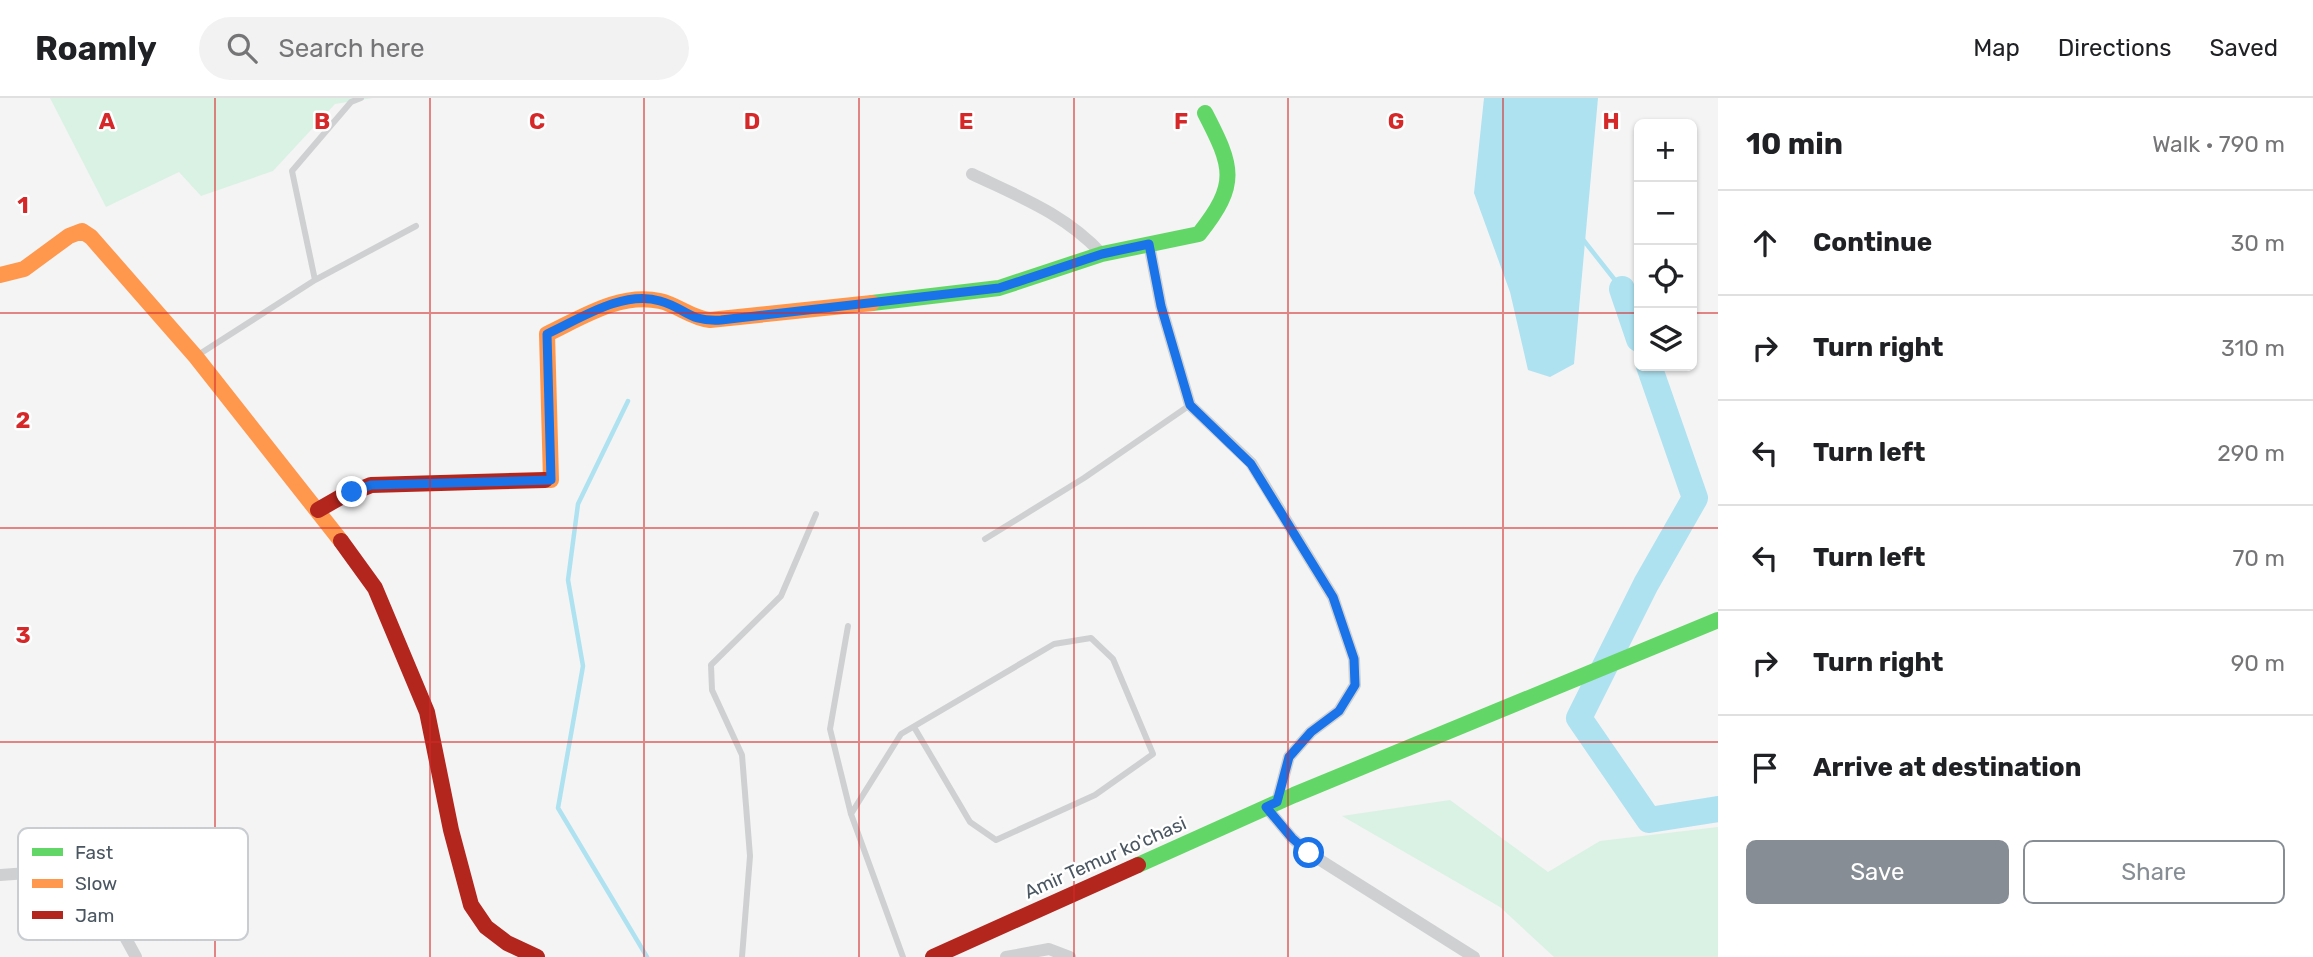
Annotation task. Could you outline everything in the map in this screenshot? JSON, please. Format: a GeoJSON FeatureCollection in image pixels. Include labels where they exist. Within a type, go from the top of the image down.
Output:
{"type":"FeatureCollection","features":[{"type":"Feature","properties":{"kind":"street"},"geometry":{"type":"LineString","coordinates":[[318,510],[371,485],[551,480],[547,334],[631,298],[663,302],[705,321],[721,320],[999,288],[1102,254],[1199,234],[1223,200],[1230,173],[1221,143],[1205,113]]}},
{"type":"Feature","properties":{"kind":"street"},"geometry":{"type":"LineString","coordinates":[[972,174],[1062,218],[1102,254]]}},
{"type":"Feature","properties":{"kind":"street"},"geometry":{"type":"LineString","coordinates":[[0,275],[24,269],[69,236],[82,231],[91,237],[196,357],[291,480],[318,510],[375,587],[427,712],[450,830],[471,905],[486,927],[507,943],[537,957]]}},
{"type":"Feature","properties":{"kind":"street"},"geometry":{"type":"LineString","coordinates":[[1149,244],[1161,306],[1190,405],[1251,464],[1333,597],[1354,659],[1355,685],[1339,711],[1311,732],[1289,757],[1272,804],[1292,838],[1309,853],[1474,957]]}},
{"type":"Feature","properties":{"kind":"street","name":"Amir Temur ko'chasi"},"geometry":{"type":"LineString","coordinates":[[933,957],[1272,804],[1718,620]]}},
{"type":"Feature","properties":{"kind":"street"},"geometry":{"type":"LineString","coordinates":[[0,875],[18,874]]}},
{"type":"Feature","properties":{"kind":"street"},"geometry":{"type":"LineString","coordinates":[[127,940],[136,957]]}},
{"type":"Feature","properties":{"kind":"street"},"geometry":{"type":"LineString","coordinates":[[1015,956],[1049,949],[1070,957]]}},
{"type":"Feature","properties":{"kind":"lane"},"geometry":{"type":"LineString","coordinates":[[315,280],[292,171],[351,102],[360,98]]}},
{"type":"Feature","properties":{"kind":"lane"},"geometry":{"type":"LineString","coordinates":[[196,357],[315,280],[416,226]]}},
{"type":"Feature","properties":{"kind":"lane"},"geometry":{"type":"LineString","coordinates":[[985,539],[1084,478],[1190,405]]}},
{"type":"Feature","properties":{"kind":"lane"},"geometry":{"type":"LineString","coordinates":[[742,957],[750,856],[741,755],[712,690],[711,665],[781,596],[816,514]]}},
{"type":"Feature","properties":{"kind":"lane"},"geometry":{"type":"LineString","coordinates":[[848,626],[830,729],[850,814],[903,957]]}},
{"type":"Feature","properties":{"kind":"lane"},"geometry":{"type":"LineString","coordinates":[[850,814],[901,734],[1054,644],[1091,638],[1113,659],[1153,754],[1095,795],[996,840],[970,822],[914,727]]}},
{"type":"Feature","properties":{"kind":"green space"},"geometry":{"type":"Polygon","coordinates":[[[50,98],[373,98],[335,104],[273,171],[201,196],[179,172],[106,207],[50,98]]]}},
{"type":"Feature","properties":{"kind":"green space"},"geometry":{"type":"Polygon","coordinates":[[[1450,800],[1548,872],[1600,841],[1718,827],[1718,957],[1554,957],[1500,907],[1342,816],[1450,800]]]}},
{"type":"Feature","properties":{"kind":"water"},"geometry":{"type":"Polygon","coordinates":[[[1484,98],[1598,98],[1574,364],[1550,377],[1528,370],[1510,292],[1474,193],[1484,98]]]}},
{"type":"Feature","properties":{"kind":"waterway"},"geometry":{"type":"LineString","coordinates":[[1581,237],[1622,289]]}},
{"type":"Feature","properties":{"kind":"waterway"},"geometry":{"type":"LineString","coordinates":[[1622,289],[1634,324]]}},
{"type":"Feature","properties":{"kind":"waterway"},"geometry":{"type":"LineString","coordinates":[[1651,371],[1695,498],[1646,584],[1579,718],[1649,820],[1718,809]]}},
{"type":"Feature","properties":{"kind":"waterway"},"geometry":{"type":"LineString","coordinates":[[628,401],[578,504],[568,580],[583,666],[558,808],[647,957]]}},
{"type":"Feature","properties":{"kind":"traffic: fast"},"geometry":{"type":"LineString","coordinates":[[872,303],[999,288],[1102,254],[1199,234],[1221,202],[1228,175],[1222,148],[1205,113]]}},
{"type":"Feature","properties":{"kind":"traffic: fast"},"geometry":{"type":"LineString","coordinates":[[1138,865],[1294,795],[1718,620]]}},
{"type":"Feature","properties":{"kind":"traffic: slow"},"geometry":{"type":"LineString","coordinates":[[0,275],[24,269],[69,236],[82,231],[91,237],[196,357],[341,541]]}},
{"type":"Feature","properties":{"kind":"traffic: slow"},"geometry":{"type":"LineString","coordinates":[[545,480],[551,480],[547,334],[601,308],[630,300],[660,301],[710,320],[872,303]]}},
{"type":"Feature","properties":{"kind":"traffic: jam"},"geometry":{"type":"LineString","coordinates":[[318,510],[371,485],[545,480]]}},
{"type":"Feature","properties":{"kind":"traffic: jam"},"geometry":{"type":"LineString","coordinates":[[341,541],[375,588],[427,712],[451,830],[471,905],[486,927],[507,943],[537,957]]}},
{"type":"Feature","properties":{"kind":"traffic: jam"},"geometry":{"type":"LineString","coordinates":[[933,957],[1138,865]]}},
{"type":"Feature","properties":{"kind":"route"},"geometry":{"type":"LineString","coordinates":[[352,492],[371,485],[551,480],[547,334],[631,298],[663,302],[705,321],[721,320],[999,288],[1102,254],[1149,244],[1161,306],[1190,405],[1251,464],[1333,597],[1354,659],[1355,685],[1339,711],[1299,743],[1289,757],[1277,802],[1266,807],[1292,838],[1309,853]]}}]}
